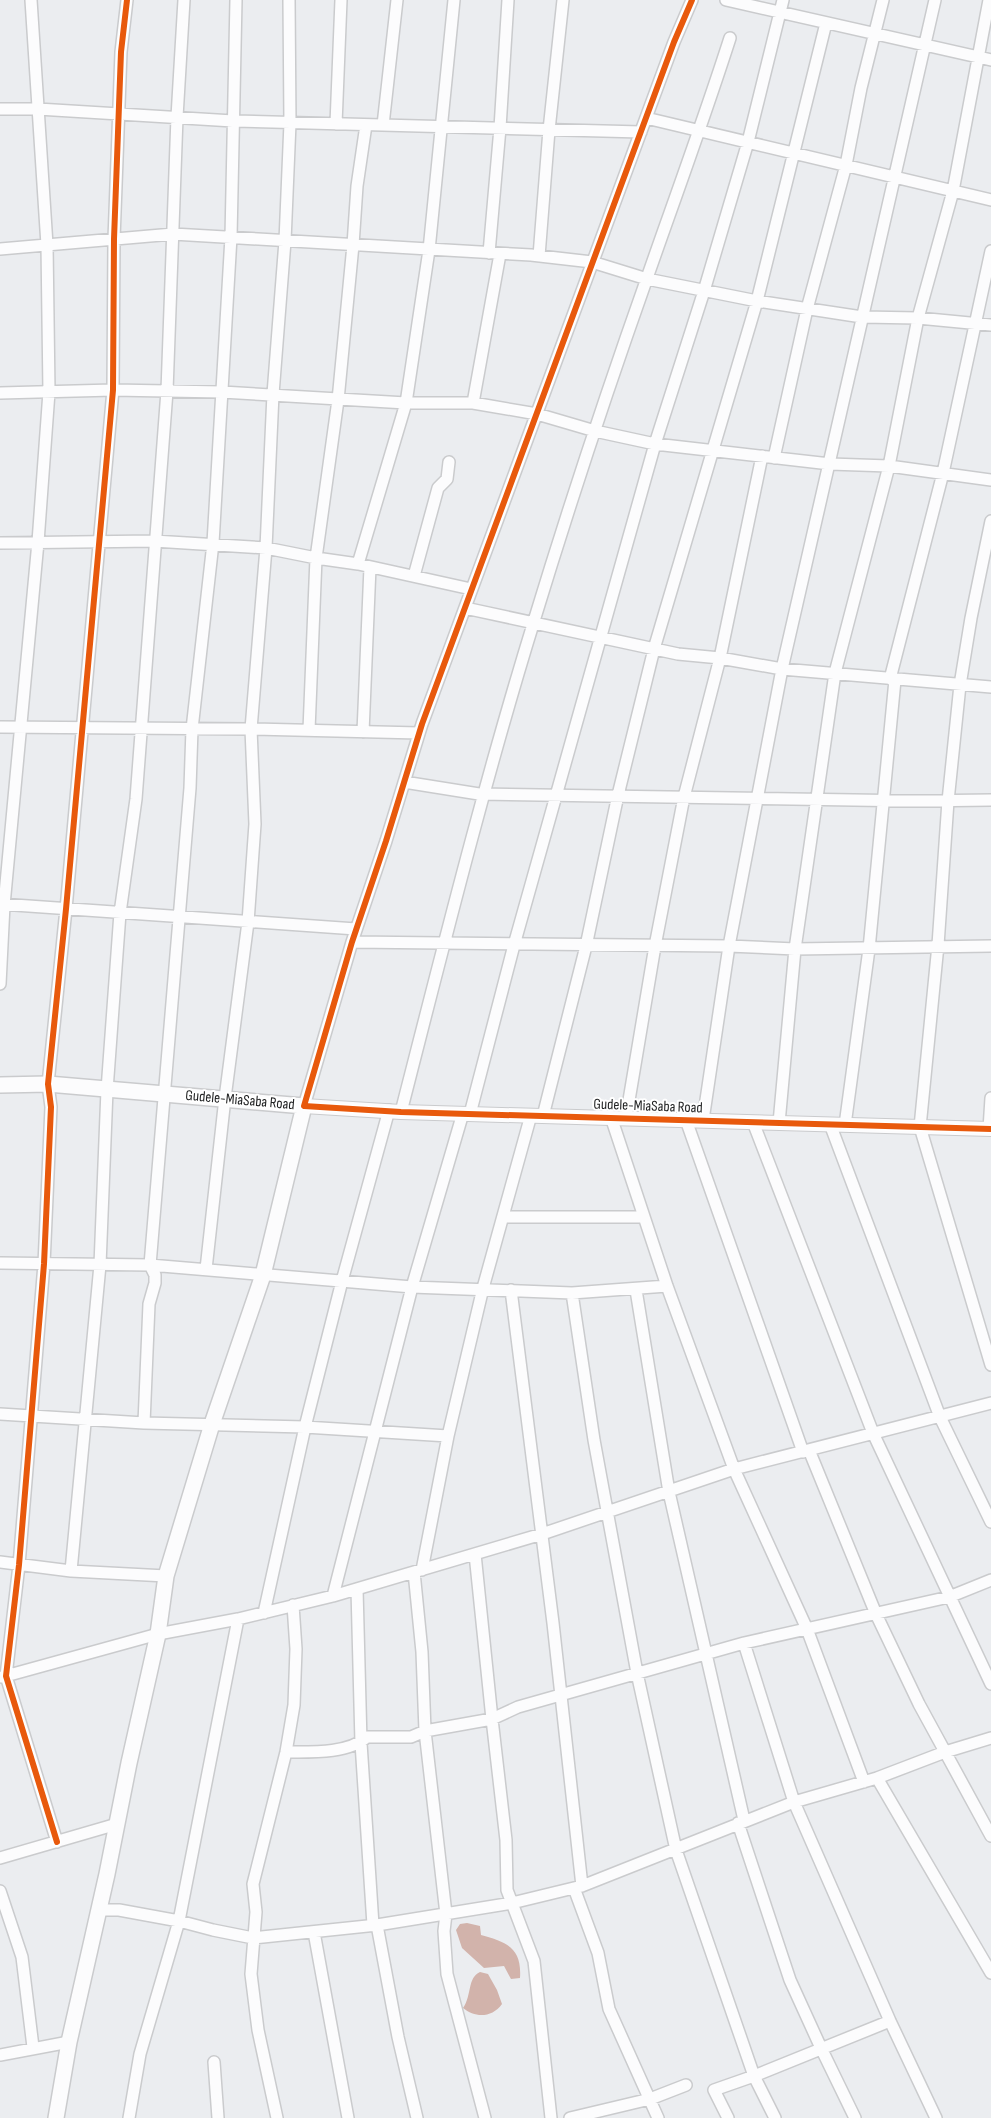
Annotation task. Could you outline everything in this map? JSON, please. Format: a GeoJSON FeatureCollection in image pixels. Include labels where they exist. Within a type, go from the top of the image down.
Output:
{"type":"FeatureCollection","features":[{"type":"Feature","properties":{"kind":"main road","name":"Gudele-MiaSaba Road"},"geometry":{"type":"LineString","coordinates":[[0,1085],[48,1084],[304,1106]]}},
{"type":"Feature","properties":{"kind":"main road"},"geometry":{"type":"LineString","coordinates":[[56,2118],[69,2042],[158,1634],[166,1576],[212,1424],[263,1275],[304,1106]]}},
{"type":"Feature","properties":{"kind":"street"},"geometry":{"type":"LineString","coordinates":[[0,984],[2,905],[38,542],[49,392],[47,245],[31,0]]}},
{"type":"Feature","properties":{"kind":"street"},"geometry":{"type":"LineString","coordinates":[[57,1842],[3,1676],[19,1565],[44,1264],[51,1107],[48,1084],[66,909],[113,390],[114,239],[121,52],[127,0]]}},
{"type":"Feature","properties":{"kind":"street"},"geometry":{"type":"LineString","coordinates":[[71,1571],[100,1265],[107,1090],[120,913],[136,799],[154,540],[167,391],[177,117],[184,0]]}},
{"type":"Feature","properties":{"kind":"street"},"geometry":{"type":"LineString","coordinates":[[144,1423],[149,1304],[155,1284],[155,1275],[150,1265],[180,917],[190,788],[192,729],[213,543],[231,237],[236,0]]}},
{"type":"Feature","properties":{"kind":"street"},"geometry":{"type":"LineString","coordinates":[[206,1269],[224,1098],[248,922],[255,824],[251,729],[266,548],[273,394],[286,241],[290,123],[289,0]]}},
{"type":"Feature","properties":{"kind":"street"},"geometry":{"type":"LineString","coordinates":[[336,124],[341,0]]}},
{"type":"Feature","properties":{"kind":"street"},"geometry":{"type":"LineString","coordinates":[[383,125],[397,0]]}},
{"type":"Feature","properties":{"kind":"street"},"geometry":{"type":"LineString","coordinates":[[358,564],[406,403],[428,250],[454,0]]}},
{"type":"Feature","properties":{"kind":"street"},"geometry":{"type":"LineString","coordinates":[[473,403],[494,253],[508,0]]}},
{"type":"Feature","properties":{"kind":"street"},"geometry":{"type":"LineString","coordinates":[[539,256],[548,130],[563,0]]}},
{"type":"Feature","properties":{"kind":"street"},"geometry":{"type":"LineString","coordinates":[[304,1106],[356,929],[419,733],[592,262],[692,0]]}},
{"type":"Feature","properties":{"kind":"street"},"geometry":{"type":"LineString","coordinates":[[726,0],[991,60]]}},
{"type":"Feature","properties":{"kind":"street"},"geometry":{"type":"LineString","coordinates":[[333,1596],[412,1286],[466,1114],[602,638],[655,444],[704,290],[748,142],[783,0]]}},
{"type":"Feature","properties":{"kind":"street"},"geometry":{"type":"LineString","coordinates":[[626,1118],[655,946],[684,797],[720,658],[768,457],[846,165],[861,88],[883,0]]}},
{"type":"Feature","properties":{"kind":"street"},"geometry":{"type":"LineString","coordinates":[[704,1120],[729,946],[782,669],[935,0]]}},
{"type":"Feature","properties":{"kind":"street"},"geometry":{"type":"LineString","coordinates":[[779,1123],[795,950],[815,800],[835,673],[889,466],[918,318],[953,191],[989,0]]}},
{"type":"Feature","properties":{"kind":"street"},"geometry":{"type":"LineString","coordinates":[[485,2118],[447,1974],[444,1931],[446,1914],[425,1731],[418,1571],[483,1288],[537,1116],[586,946],[618,796],[654,649],[758,301],[826,23]]}},
{"type":"Feature","properties":{"kind":"street"},"geometry":{"type":"LineString","coordinates":[[264,1613],[305,1427],[342,1281],[444,944],[483,794],[533,622],[646,279],[700,131],[730,38]]}},
{"type":"Feature","properties":{"kind":"street"},"geometry":{"type":"LineString","coordinates":[[0,109],[38,109],[233,121],[641,132]]}},
{"type":"Feature","properties":{"kind":"street"},"geometry":{"type":"LineString","coordinates":[[646,118],[991,200]]}},
{"type":"Feature","properties":{"kind":"street"},"geometry":{"type":"LineString","coordinates":[[309,730],[316,558],[338,400],[357,186],[366,125]]}},
{"type":"Feature","properties":{"kind":"street"},"geometry":{"type":"LineString","coordinates":[[0,249],[173,234],[539,256],[592,262],[646,279],[806,309],[862,317],[918,318],[991,325]]}},
{"type":"Feature","properties":{"kind":"street"},"geometry":{"type":"LineString","coordinates":[[845,1125],[869,949],[892,679],[943,473],[991,251]]}},
{"type":"Feature","properties":{"kind":"street"},"geometry":{"type":"LineString","coordinates":[[0,393],[113,390],[222,392],[406,403],[473,403],[536,414],[595,431],[655,444],[830,464],[889,466],[991,480]]}},
{"type":"Feature","properties":{"kind":"street"},"geometry":{"type":"LineString","coordinates":[[414,576],[438,488],[448,479],[449,462]]}},
{"type":"Feature","properties":{"kind":"street"},"geometry":{"type":"LineString","coordinates":[[991,521],[971,618],[960,685],[948,801],[938,946],[920,1127],[991,1365]]}},
{"type":"Feature","properties":{"kind":"street"},"geometry":{"type":"LineString","coordinates":[[0,543],[154,540],[266,548],[358,564],[471,589]]}},
{"type":"Feature","properties":{"kind":"street"},"geometry":{"type":"LineString","coordinates":[[363,732],[370,567]]}},
{"type":"Feature","properties":{"kind":"street"},"geometry":{"type":"LineString","coordinates":[[465,608],[678,654],[720,658],[782,669],[991,687]]}},
{"type":"Feature","properties":{"kind":"street"},"geometry":{"type":"LineString","coordinates":[[0,727],[251,729],[419,733]]}},
{"type":"Feature","properties":{"kind":"street"},"geometry":{"type":"LineString","coordinates":[[404,782],[483,794],[883,801],[991,800]]}},
{"type":"Feature","properties":{"kind":"street"},"geometry":{"type":"LineString","coordinates":[[2,905],[356,929]]}},
{"type":"Feature","properties":{"kind":"street"},"geometry":{"type":"LineString","coordinates":[[352,942],[586,946],[729,946],[795,950],[991,946]]}},
{"type":"Feature","properties":{"kind":"street"},"geometry":{"type":"LineString","coordinates":[[990,1129],[991,1098]]}},
{"type":"Feature","properties":{"kind":"street","name":"Gudele-MiaSaba Road"},"geometry":{"type":"LineString","coordinates":[[304,1106],[466,1114],[611,1116],[990,1129]]}},
{"type":"Feature","properties":{"kind":"street"},"geometry":{"type":"LineString","coordinates":[[611,1116],[667,1286],[734,1469],[807,1629],[864,1782]]}},
{"type":"Feature","properties":{"kind":"street"},"geometry":{"type":"LineString","coordinates":[[686,1120],[806,1451],[876,1614],[919,1704],[991,1836]]}},
{"type":"Feature","properties":{"kind":"street"},"geometry":{"type":"LineString","coordinates":[[752,1122],[873,1433],[991,1684]]}},
{"type":"Feature","properties":{"kind":"street"},"geometry":{"type":"LineString","coordinates":[[830,1124],[940,1417],[991,1522]]}},
{"type":"Feature","properties":{"kind":"street"},"geometry":{"type":"LineString","coordinates":[[504,1217],[644,1217]]}},
{"type":"Feature","properties":{"kind":"street"},"geometry":{"type":"LineString","coordinates":[[0,1263],[150,1265],[412,1286],[572,1293],[636,1290],[667,1286]]}},
{"type":"Feature","properties":{"kind":"street"},"geometry":{"type":"LineString","coordinates":[[511,1290],[553,1623],[578,1887],[598,1953],[609,2010],[658,2118]]}},
{"type":"Feature","properties":{"kind":"street"},"geometry":{"type":"LineString","coordinates":[[636,1290],[669,1492],[706,1653],[741,1822],[790,1980],[855,2118]]}},
{"type":"Feature","properties":{"kind":"street"},"geometry":{"type":"LineString","coordinates":[[572,1293],[607,1512],[637,1673],[676,1850],[754,2076],[775,2118]]}},
{"type":"Feature","properties":{"kind":"street"},"geometry":{"type":"LineString","coordinates":[[3,1676],[158,1634],[264,1613],[333,1596],[542,1534],[734,1469],[991,1403]]}},
{"type":"Feature","properties":{"kind":"street"},"geometry":{"type":"LineString","coordinates":[[0,1414],[144,1423],[305,1427],[448,1436]]}},
{"type":"Feature","properties":{"kind":"street"},"geometry":{"type":"LineString","coordinates":[[475,1554],[506,1840],[507,1890],[534,1961],[551,2118]]}},
{"type":"Feature","properties":{"kind":"street"},"geometry":{"type":"LineString","coordinates":[[0,1562],[71,1571],[166,1576]]}},
{"type":"Feature","properties":{"kind":"street"},"geometry":{"type":"LineString","coordinates":[[286,1752],[325,1752],[361,1743],[367,1738],[411,1737],[425,1731],[492,1719],[518,1707],[706,1653],[949,1597],[991,1580]]}},
{"type":"Feature","properties":{"kind":"street"},"geometry":{"type":"LineString","coordinates":[[356,1589],[361,1743],[375,1925],[417,2118]]}},
{"type":"Feature","properties":{"kind":"street"},"geometry":{"type":"LineString","coordinates":[[277,2118],[258,2030],[251,1974],[256,1912],[254,1884],[286,1752],[295,1686],[296,1649],[293,1605]]}},
{"type":"Feature","properties":{"kind":"street"},"geometry":{"type":"LineString","coordinates":[[129,2118],[140,2054],[179,1921],[238,1618]]}},
{"type":"Feature","properties":{"kind":"street"},"geometry":{"type":"LineString","coordinates":[[744,1643],[794,1802],[890,2021],[936,2118]]}},
{"type":"Feature","properties":{"kind":"street"},"geometry":{"type":"LineString","coordinates":[[99,1910],[119,1910],[179,1921],[253,1938],[375,1925],[512,1903],[578,1887],[794,1802],[877,1778],[945,1752],[991,1738]]}},
{"type":"Feature","properties":{"kind":"street"},"geometry":{"type":"LineString","coordinates":[[877,1778],[988,1960],[991,1973]]}},
{"type":"Feature","properties":{"kind":"street"},"geometry":{"type":"LineString","coordinates":[[0,1858],[117,1824]]}},
{"type":"Feature","properties":{"kind":"street"},"geometry":{"type":"LineString","coordinates":[[0,1891],[22,1957],[33,2047]]}},
{"type":"Feature","properties":{"kind":"street"},"geometry":{"type":"LineString","coordinates":[[314,1932],[348,2118]]}},
{"type":"Feature","properties":{"kind":"street"},"geometry":{"type":"LineString","coordinates":[[728,2118],[714,2090],[754,2076],[890,2021]]}},
{"type":"Feature","properties":{"kind":"street"},"geometry":{"type":"LineString","coordinates":[[0,2055],[33,2047],[69,2042]]}},
{"type":"Feature","properties":{"kind":"street"},"geometry":{"type":"LineString","coordinates":[[214,2062],[218,2118]]}},
{"type":"Feature","properties":{"kind":"street"},"geometry":{"type":"LineString","coordinates":[[570,2118],[650,2099],[686,2085]]}},
{"type":"Feature","properties":{"kind":"shaded area"},"geometry":{"type":"Polygon","coordinates":[[[467,1923],[480,1926],[481,1935],[498,1940],[511,1948],[518,1960],[520,1978],[511,1979],[504,1966],[484,1968],[462,1948],[456,1930],[460,1924],[467,1923]]]}},
{"type":"Feature","properties":{"kind":"shaded area"},"geometry":{"type":"Polygon","coordinates":[[[480,1972],[488,1974],[502,2004],[493,2012],[483,2015],[473,2014],[463,2008],[468,1998],[473,1978],[480,1972]]]}},
{"type":"Feature","properties":{"kind":"cycle path"},"geometry":{"type":"LineString","coordinates":[[57,1842],[6,1676],[19,1565],[44,1264],[51,1107],[48,1084],[66,909],[113,390],[114,239],[121,52],[127,0]]}},
{"type":"Feature","properties":{"kind":"cycle path"},"geometry":{"type":"LineString","coordinates":[[692,0],[674,42],[422,724],[352,942],[304,1106],[401,1112],[991,1129]]}}]}
